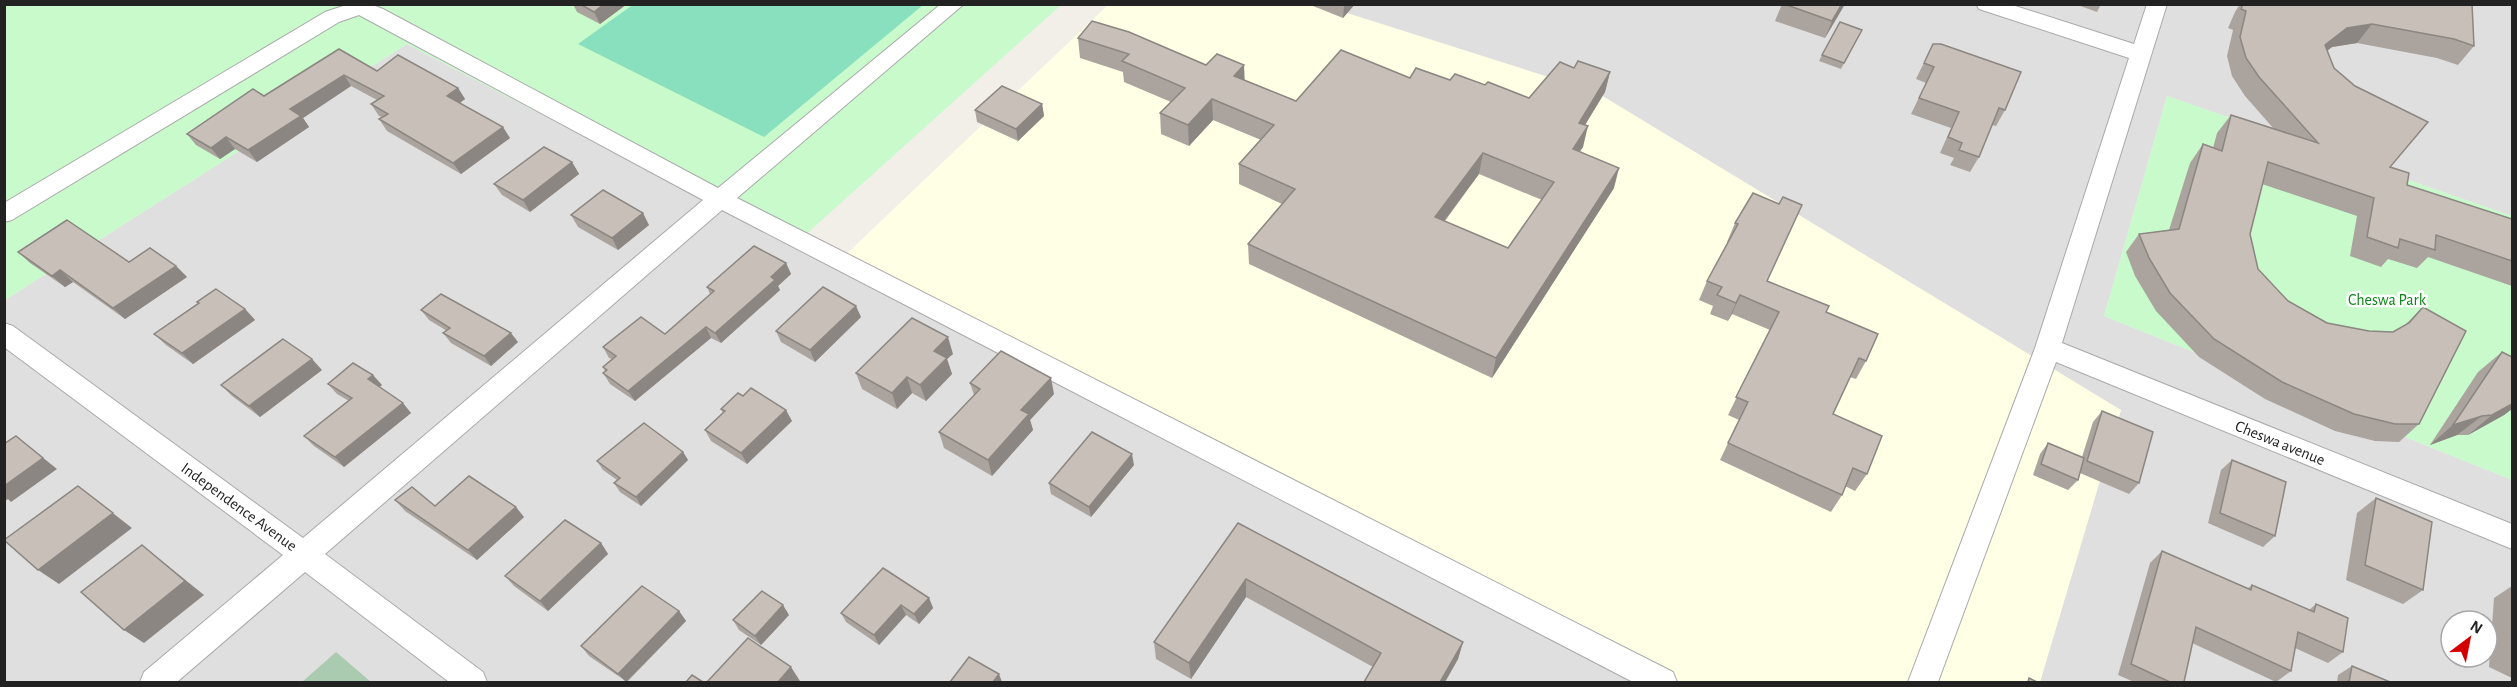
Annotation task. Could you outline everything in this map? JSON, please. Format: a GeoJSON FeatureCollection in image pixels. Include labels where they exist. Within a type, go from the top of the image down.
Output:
{"type":"FeatureCollection","features":[{"type":"Feature","properties":{"kind":"street"},"geometry":{"type":"LineString","coordinates":[[155,682],[720,199],[954,4]]}},
{"type":"Feature","properties":{"kind":"street"},"geometry":{"type":"LineString","coordinates":[[1986,4],[2142,54]]}},
{"type":"Feature","properties":{"kind":"street"},"geometry":{"type":"LineString","coordinates":[[1923,682],[2048,348],[2157,4]]}},
{"type":"Feature","properties":{"kind":"street"},"geometry":{"type":"LineString","coordinates":[[4,214],[332,16],[360,8],[376,14],[720,199],[1662,682]]}},
{"type":"Feature","properties":{"kind":"street","name":"Independence Avenue"},"geometry":{"type":"LineString","coordinates":[[4,333],[305,555],[472,682]]}},
{"type":"Feature","properties":{"kind":"street","name":"Cheswa avenue"},"geometry":{"type":"LineString","coordinates":[[2048,348],[2512,537]]}},
{"type":"Feature","properties":{"kind":"shaded area"},"geometry":{"type":"Polygon","coordinates":[[[1108,5],[1322,5],[1596,92],[2121,410],[2040,682],[1644,682],[840,260],[1108,5]]]}},
{"type":"Feature","properties":{"kind":"shaded area"},"geometry":{"type":"Polygon","coordinates":[[[1322,5],[2512,5],[2512,216],[2167,96],[2104,316],[2512,480],[2512,682],[2040,682],[2121,410],[1322,5]]]}},
{"type":"Feature","properties":{"kind":"shaded area"},"geometry":{"type":"Polygon","coordinates":[[[407,44],[793,246],[840,260],[1644,682],[5,682],[5,300],[407,44]]]}},
{"type":"Feature","properties":{"kind":"shaded area"},"geometry":{"type":"Polygon","coordinates":[[[336,652],[371,682],[302,682],[336,652]]]}},
{"type":"Feature","properties":{"kind":"green space"},"geometry":{"type":"Polygon","coordinates":[[[634,4],[923,5],[764,137],[578,44],[634,4]]]}},
{"type":"Feature","properties":{"kind":"green space"},"geometry":{"type":"Polygon","coordinates":[[[5,5],[1061,5],[793,246],[407,44],[5,300],[5,5]]]}},
{"type":"Feature","properties":{"kind":"green space","name":"Cheswa Park"},"geometry":{"type":"Polygon","coordinates":[[[2167,96],[2512,216],[2512,480],[2104,316],[2167,96]]]}},
{"type":"Feature","properties":{"kind":"building"},"geometry":{"type":"Polygon","coordinates":[[[580,4],[604,4],[594,12],[580,4]]]}},
{"type":"Feature","properties":{"kind":"building"},"geometry":{"type":"Polygon","coordinates":[[[1784,4],[1842,4],[1832,21],[1784,4]]]}},
{"type":"Feature","properties":{"kind":"building"},"geometry":{"type":"Polygon","coordinates":[[[2243,4],[2472,4],[2474,46],[2454,39],[2372,24],[2347,28],[2325,45],[2334,68],[2355,86],[2428,122],[2390,167],[2409,173],[2407,185],[2512,219],[2512,261],[2436,235],[2435,250],[2400,239],[2398,248],[2367,237],[2374,198],[2268,162],[2250,234],[2258,269],[2288,301],[2327,323],[2369,331],[2393,332],[2409,323],[2423,307],[2466,331],[2419,424],[2395,424],[2354,414],[2282,382],[2214,339],[2170,293],[2149,258],[2139,234],[2179,229],[2203,144],[2222,151],[2231,115],[2318,143],[2259,77],[2246,58],[2240,37],[2246,11],[2241,9],[2243,4]]]}},
{"type":"Feature","properties":{"kind":"building"},"geometry":{"type":"Polygon","coordinates":[[[1092,21],[1129,32],[1206,65],[1217,54],[1244,65],[1234,76],[1296,101],[1341,50],[1410,78],[1416,68],[1450,80],[1455,74],[1485,85],[1488,82],[1529,98],[1560,62],[1574,68],[1578,61],[1610,72],[1579,123],[1588,126],[1573,149],[1619,168],[1496,358],[1248,244],[1295,189],[1239,164],[1274,125],[1212,99],[1188,125],[1160,113],[1185,88],[1122,61],[1129,54],[1078,38],[1092,21]],[[1483,153],[1435,217],[1508,248],[1554,182],[1483,153]]]}},
{"type":"Feature","properties":{"kind":"building"},"geometry":{"type":"Polygon","coordinates":[[[1840,22],[1862,30],[1844,63],[1822,55],[1840,22]]]}},
{"type":"Feature","properties":{"kind":"building"},"geometry":{"type":"Polygon","coordinates":[[[1933,44],[1941,44],[2021,72],[2005,110],[1999,108],[1979,157],[1959,150],[1962,143],[1948,137],[1959,112],[1919,98],[1934,67],[1924,63],[1933,44]]]}},
{"type":"Feature","properties":{"kind":"building"},"geometry":{"type":"Polygon","coordinates":[[[339,49],[377,71],[398,55],[458,88],[447,96],[503,127],[453,163],[379,119],[388,114],[371,104],[384,96],[344,75],[290,109],[301,116],[248,150],[226,137],[211,148],[187,134],[253,89],[264,96],[339,49]]]}},
{"type":"Feature","properties":{"kind":"building"},"geometry":{"type":"Polygon","coordinates":[[[1002,86],[1042,104],[1016,129],[975,110],[1002,86]]]}},
{"type":"Feature","properties":{"kind":"building"},"geometry":{"type":"Polygon","coordinates":[[[544,147],[572,162],[523,200],[494,184],[544,147]]]}},
{"type":"Feature","properties":{"kind":"building"},"geometry":{"type":"Polygon","coordinates":[[[603,190],[643,213],[612,238],[571,215],[603,190]]]}},
{"type":"Feature","properties":{"kind":"building"},"geometry":{"type":"Polygon","coordinates":[[[1753,193],[1779,204],[1783,197],[1802,205],[1767,281],[1829,306],[1826,312],[1878,334],[1866,361],[1859,358],[1833,414],[1882,436],[1867,474],[1853,468],[1842,495],[1728,443],[1748,402],[1736,397],[1779,312],[1740,295],[1736,303],[1717,295],[1722,287],[1707,281],[1738,224],[1735,223],[1753,193]]]}},
{"type":"Feature","properties":{"kind":"building"},"geometry":{"type":"Polygon","coordinates":[[[67,220],[129,262],[150,248],[176,266],[113,308],[60,270],[52,276],[18,252],[67,220]]]}},
{"type":"Feature","properties":{"kind":"building"},"geometry":{"type":"Polygon","coordinates":[[[754,246],[786,263],[771,277],[775,280],[715,333],[706,327],[628,391],[603,373],[607,370],[603,367],[616,356],[603,347],[641,317],[665,334],[714,291],[707,287],[754,246]]]}},
{"type":"Feature","properties":{"kind":"building"},"geometry":{"type":"Polygon","coordinates":[[[823,287],[856,306],[810,350],[776,331],[823,287]]]}},
{"type":"Feature","properties":{"kind":"building"},"geometry":{"type":"Polygon","coordinates":[[[216,289],[245,309],[182,353],[154,334],[199,303],[197,302],[216,289]]]}},
{"type":"Feature","properties":{"kind":"building"},"geometry":{"type":"Polygon","coordinates":[[[441,294],[511,333],[484,356],[443,333],[450,328],[421,310],[441,294]]]}},
{"type":"Feature","properties":{"kind":"building"},"geometry":{"type":"Polygon","coordinates":[[[912,318],[948,337],[934,351],[947,358],[920,385],[907,377],[892,393],[856,373],[912,318]]]}},
{"type":"Feature","properties":{"kind":"building"},"geometry":{"type":"Polygon","coordinates":[[[283,339],[312,359],[249,406],[221,385],[283,339]]]}},
{"type":"Feature","properties":{"kind":"building"},"geometry":{"type":"Polygon","coordinates":[[[1001,351],[1051,378],[1021,410],[1029,414],[988,460],[939,432],[980,389],[970,383],[1001,351]]]}},
{"type":"Feature","properties":{"kind":"building"},"geometry":{"type":"Polygon","coordinates":[[[2502,352],[2512,357],[2512,404],[2492,415],[2453,425],[2502,352]]]}},
{"type":"Feature","properties":{"kind":"building"},"geometry":{"type":"Polygon","coordinates":[[[353,363],[373,375],[368,379],[403,403],[335,457],[304,436],[352,398],[328,384],[353,363]]]}},
{"type":"Feature","properties":{"kind":"building"},"geometry":{"type":"Polygon","coordinates":[[[751,388],[786,410],[741,453],[705,430],[725,411],[721,409],[738,393],[743,396],[751,388]]]}},
{"type":"Feature","properties":{"kind":"building"},"geometry":{"type":"Polygon","coordinates":[[[2102,411],[2153,432],[2139,483],[2087,461],[2102,411]]]}},
{"type":"Feature","properties":{"kind":"building"},"geometry":{"type":"Polygon","coordinates":[[[644,423],[683,452],[636,497],[614,483],[620,478],[597,461],[644,423]]]}},
{"type":"Feature","properties":{"kind":"building"},"geometry":{"type":"Polygon","coordinates":[[[1092,432],[1132,454],[1089,507],[1049,483],[1092,432]]]}},
{"type":"Feature","properties":{"kind":"building"},"geometry":{"type":"Polygon","coordinates":[[[16,436],[43,458],[4,486],[4,444],[16,436]]]}},
{"type":"Feature","properties":{"kind":"building"},"geometry":{"type":"Polygon","coordinates":[[[2048,443],[2084,458],[2078,480],[2041,464],[2048,443]]]}},
{"type":"Feature","properties":{"kind":"building"},"geometry":{"type":"Polygon","coordinates":[[[2232,460],[2286,482],[2275,536],[2220,513],[2232,460]]]}},
{"type":"Feature","properties":{"kind":"building"},"geometry":{"type":"Polygon","coordinates":[[[469,476],[516,507],[468,550],[395,500],[412,487],[435,506],[469,476]]]}},
{"type":"Feature","properties":{"kind":"building"},"geometry":{"type":"Polygon","coordinates":[[[78,486],[113,513],[38,570],[4,540],[78,486]]]}},
{"type":"Feature","properties":{"kind":"building"},"geometry":{"type":"Polygon","coordinates":[[[2376,498],[2432,522],[2423,590],[2365,565],[2376,498]]]}},
{"type":"Feature","properties":{"kind":"building"},"geometry":{"type":"Polygon","coordinates":[[[565,520],[601,543],[540,601],[505,576],[565,520]]]}},
{"type":"Feature","properties":{"kind":"building"},"geometry":{"type":"Polygon","coordinates":[[[1238,523],[1463,642],[1440,682],[1364,682],[1381,653],[1246,579],[1189,663],[1154,642],[1238,523]]]}},
{"type":"Feature","properties":{"kind":"building"},"geometry":{"type":"Polygon","coordinates":[[[142,545],[185,581],[124,630],[81,592],[142,545]]]}},
{"type":"Feature","properties":{"kind":"building"},"geometry":{"type":"Polygon","coordinates":[[[2162,551],[2251,590],[2252,585],[2314,612],[2316,604],[2348,618],[2343,652],[2298,632],[2291,671],[2196,627],[2184,682],[2170,682],[2131,664],[2162,551]]]}},
{"type":"Feature","properties":{"kind":"building"},"geometry":{"type":"Polygon","coordinates":[[[883,568],[929,598],[914,614],[901,605],[874,635],[841,613],[883,568]]]}},
{"type":"Feature","properties":{"kind":"building"},"geometry":{"type":"Polygon","coordinates":[[[642,586],[679,611],[618,674],[581,646],[642,586]]]}},
{"type":"Feature","properties":{"kind":"building"},"geometry":{"type":"Polygon","coordinates":[[[762,591],[783,605],[755,636],[733,620],[762,591]]]}},
{"type":"Feature","properties":{"kind":"building"},"geometry":{"type":"Polygon","coordinates":[[[748,638],[791,667],[778,682],[707,682],[748,638]]]}},
{"type":"Feature","properties":{"kind":"building"},"geometry":{"type":"Polygon","coordinates":[[[969,657],[999,674],[993,682],[950,682],[969,657]]]}},
{"type":"Feature","properties":{"kind":"building"},"geometry":{"type":"Polygon","coordinates":[[[2352,666],[2390,682],[2349,682],[2352,666]]]}},
{"type":"Feature","properties":{"kind":"building"},"geometry":{"type":"Polygon","coordinates":[[[692,675],[703,682],[686,682],[692,675]]]}}]}
